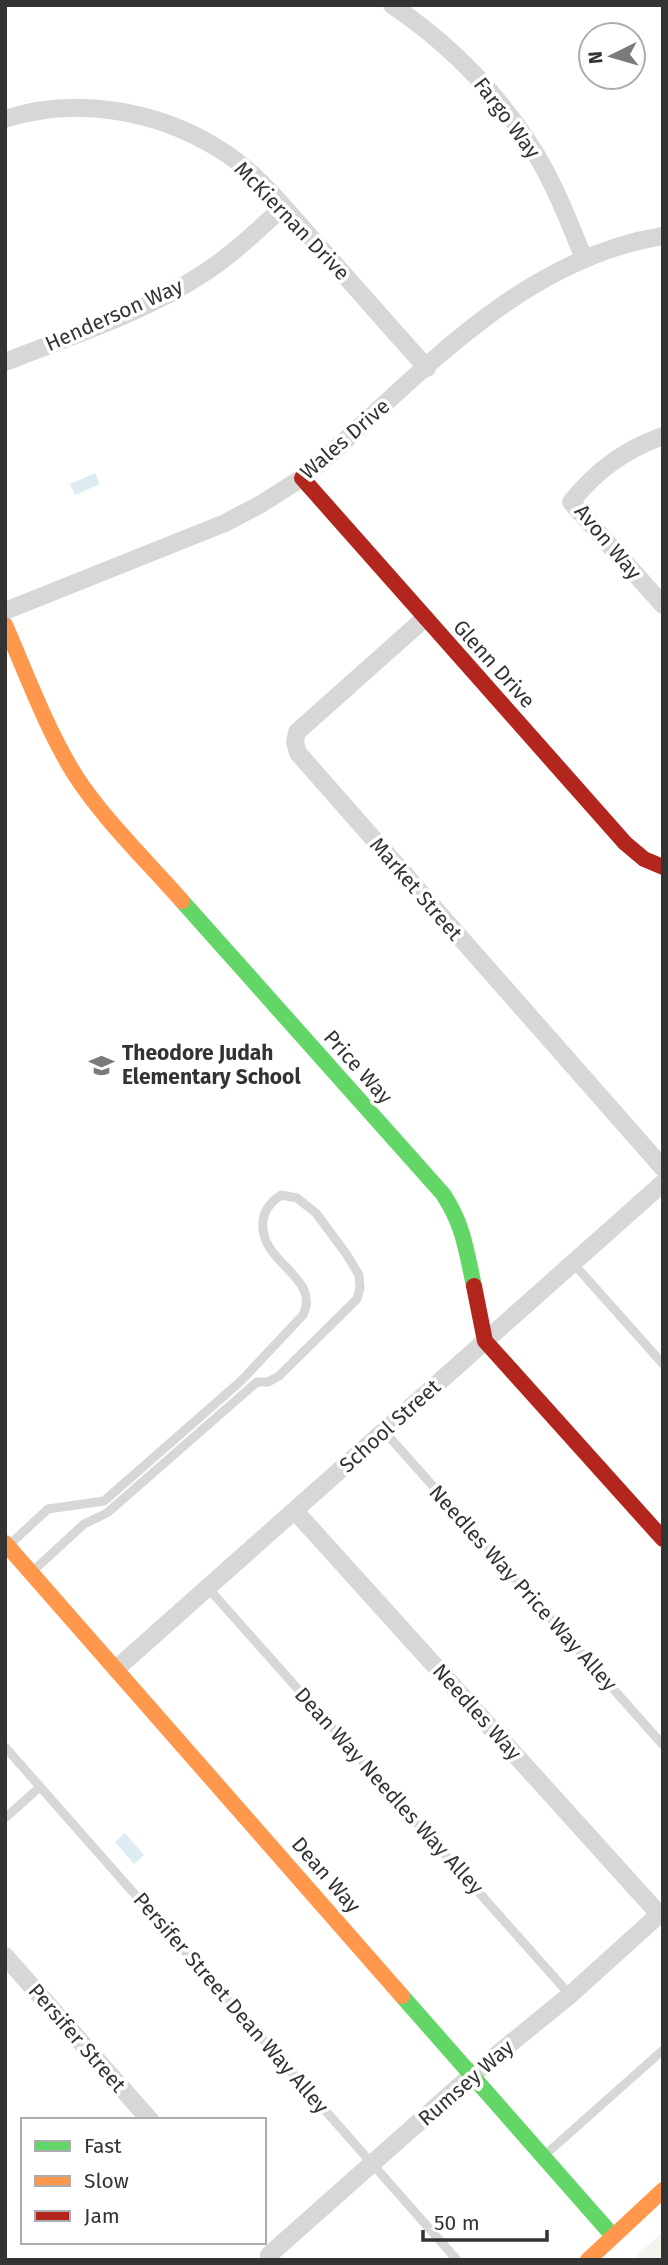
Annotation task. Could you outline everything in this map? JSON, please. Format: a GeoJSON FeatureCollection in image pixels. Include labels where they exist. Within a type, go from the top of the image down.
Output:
{"type":"FeatureCollection","features":[{"type":"Feature","properties":{"kind":"street","name":"Fargo Way"},"geometry":{"type":"LineString","coordinates":[[392,5],[448,47],[482,81],[512,117],[538,157],[584,259]]}},
{"type":"Feature","properties":{"kind":"street","name":"McKiernan Drive"},"geometry":{"type":"LineString","coordinates":[[5,119],[28,113],[81,108],[121,111],[148,117],[198,136],[253,175],[427,368]]}},
{"type":"Feature","properties":{"kind":"street","name":"Henderson Way"},"geometry":{"type":"LineString","coordinates":[[5,362],[169,295],[234,251],[284,207]]}},
{"type":"Feature","properties":{"kind":"street","name":"Wales Drive"},"geometry":{"type":"LineString","coordinates":[[5,611],[225,523],[261,505],[302,478],[493,310],[528,287],[584,259],[610,248],[663,236]]}},
{"type":"Feature","properties":{"kind":"street","name":"Avon Way"},"geometry":{"type":"LineString","coordinates":[[663,436],[622,454],[603,467],[571,502],[663,605]]}},
{"type":"Feature","properties":{"kind":"street","name":"Glenn Drive"},"geometry":{"type":"LineString","coordinates":[[302,478],[625,843],[644,859],[663,867]]}},
{"type":"Feature","properties":{"kind":"street","name":"Market Street"},"geometry":{"type":"LineString","coordinates":[[425,618],[297,732],[295,742],[298,753],[663,1168]]}},
{"type":"Feature","properties":{"kind":"street","name":"Price Way"},"geometry":{"type":"LineString","coordinates":[[5,625],[52,736],[76,776],[103,812],[450,1204],[461,1227],[485,1341]]}},
{"type":"Feature","properties":{"kind":"street","name":"School Street"},"geometry":{"type":"LineString","coordinates":[[116,1669],[663,1184]]}},
{"type":"Feature","properties":{"kind":"street"},"geometry":{"type":"LineString","coordinates":[[485,1341],[663,1539]]}},
{"type":"Feature","properties":{"kind":"street","name":"Needles Way"},"geometry":{"type":"LineString","coordinates":[[295,1511],[661,1913]]}},
{"type":"Feature","properties":{"kind":"street","name":"Dean Way"},"geometry":{"type":"LineString","coordinates":[[6,1544],[545,2155],[613,2236]]}},
{"type":"Feature","properties":{"kind":"street","name":"Rumsey Way"},"geometry":{"type":"LineString","coordinates":[[267,2252],[473,2074],[570,1995],[661,1913]]}},
{"type":"Feature","properties":{"kind":"street","name":"Persifer Street"},"geometry":{"type":"LineString","coordinates":[[5,1956],[148,2118]]}},
{"type":"Feature","properties":{"kind":"street"},"geometry":{"type":"LineString","coordinates":[[588,2260],[663,2190]]}},
{"type":"Feature","properties":{"kind":"lane"},"geometry":{"type":"LineString","coordinates":[[6,1544],[48,1509],[104,1501],[241,1381],[303,1315],[306,1297],[293,1273],[269,1250],[262,1232],[264,1212],[281,1195],[297,1198],[316,1213],[359,1275],[357,1299],[279,1376],[268,1382],[257,1382],[107,1513],[84,1524],[31,1573]]}},
{"type":"Feature","properties":{"kind":"lane"},"geometry":{"type":"LineString","coordinates":[[573,1264],[663,1364]]}},
{"type":"Feature","properties":{"kind":"lane","name":"Needles Way Price Way Alley"},"geometry":{"type":"LineString","coordinates":[[384,1431],[663,1745]]}},
{"type":"Feature","properties":{"kind":"lane","name":"Dean Way Needles Way Alley"},"geometry":{"type":"LineString","coordinates":[[208,1588],[570,1995]]}},
{"type":"Feature","properties":{"kind":"lane","name":"Persifer Street Dean Way Alley"},"geometry":{"type":"LineString","coordinates":[[5,1747],[457,2260]]}},
{"type":"Feature","properties":{"kind":"lane"},"geometry":{"type":"LineString","coordinates":[[5,1818],[40,1787]]}},
{"type":"Feature","properties":{"kind":"lane"},"geometry":{"type":"LineString","coordinates":[[545,2155],[663,2050]]}},
{"type":"Feature","properties":{"kind":"shaded area"},"geometry":{"type":"Polygon","coordinates":[[[95,473],[100,484],[75,495],[70,484],[95,473]]]}},
{"type":"Feature","properties":{"kind":"shaded area"},"geometry":{"type":"Polygon","coordinates":[[[125,1833],[144,1855],[134,1864],[115,1842],[125,1833]]]}},
{"type":"Feature","properties":{"kind":"shaded area"},"geometry":{"type":"Polygon","coordinates":[[[663,2232],[663,2260],[640,2260],[637,2255],[663,2232]]]}},
{"type":"Feature","properties":{"kind":"traffic: fast"},"geometry":{"type":"LineString","coordinates":[[182,901],[443,1194],[460,1228],[474,1286]]}},
{"type":"Feature","properties":{"kind":"traffic: fast"},"geometry":{"type":"LineString","coordinates":[[402,1996],[613,2236]]}},
{"type":"Feature","properties":{"kind":"traffic: slow"},"geometry":{"type":"LineString","coordinates":[[5,625],[46,720],[75,775],[113,824],[182,901]]}},
{"type":"Feature","properties":{"kind":"traffic: slow"},"geometry":{"type":"LineString","coordinates":[[5,1543],[402,1996]]}},
{"type":"Feature","properties":{"kind":"traffic: slow"},"geometry":{"type":"LineString","coordinates":[[588,2260],[663,2190]]}},
{"type":"Feature","properties":{"kind":"traffic: jam"},"geometry":{"type":"LineString","coordinates":[[302,478],[625,843],[644,859],[663,867]]}},
{"type":"Feature","properties":{"kind":"traffic: jam"},"geometry":{"type":"LineString","coordinates":[[474,1286],[485,1341],[663,1539]]}},
{"type":"Feature","properties":{"kind":"place","name":"Theodore Judah Elementary School"},"geometry":{"type":"Point","coordinates":[102,1065]}}]}
